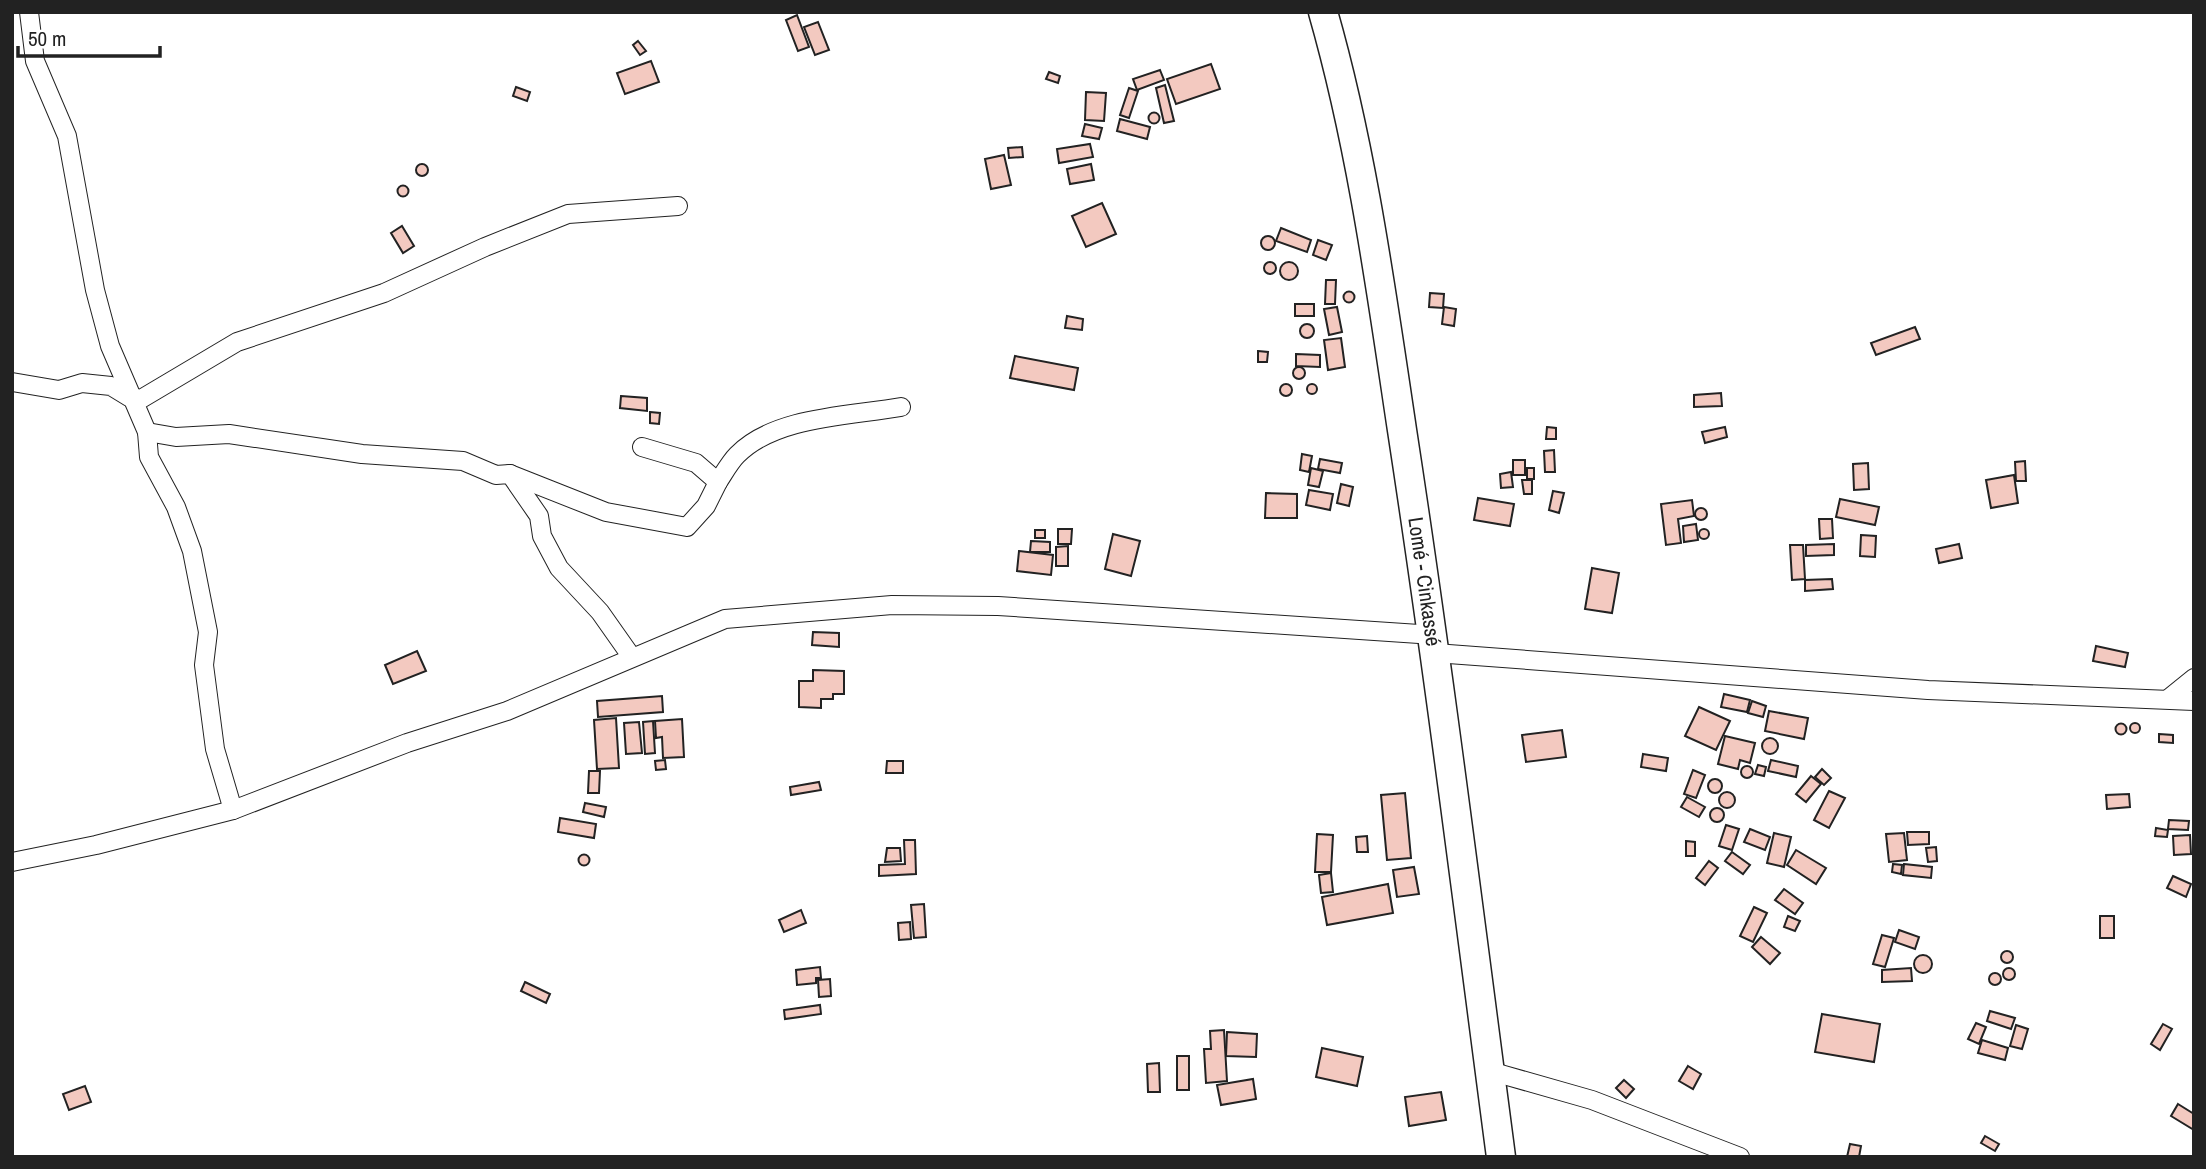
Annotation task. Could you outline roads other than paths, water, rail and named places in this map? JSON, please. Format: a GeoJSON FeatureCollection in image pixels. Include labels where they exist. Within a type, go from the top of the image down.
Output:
{"type":"FeatureCollection","features":[{"type":"Feature","properties":{"kind":"highway","name":"Lomé - Cinkassé"},"geometry":{"type":"LineString","coordinates":[[1323,12],[1338,68],[1374,250],[1434,644],[1501,1157]]}},
{"type":"Feature","properties":{"kind":"street"},"geometry":{"type":"LineString","coordinates":[[29,12],[35,61],[67,136],[95,290],[110,346],[129,397],[147,432],[149,457],[176,507],[192,551],[208,632],[204,665],[215,748],[233,810]]}},
{"type":"Feature","properties":{"kind":"street"},"geometry":{"type":"LineString","coordinates":[[12,382],[59,390],[82,383],[111,386],[129,397],[141,399],[237,342],[384,293],[485,247],[568,214],[678,206]]}},
{"type":"Feature","properties":{"kind":"street"},"geometry":{"type":"LineString","coordinates":[[147,432],[176,437],[229,434],[362,454],[463,461],[496,475],[510,474],[606,512],[687,527],[706,506],[718,482],[737,455],[759,439],[812,419],[901,407]]}},
{"type":"Feature","properties":{"kind":"street"},"geometry":{"type":"LineString","coordinates":[[642,447],[696,463],[718,482]]}},
{"type":"Feature","properties":{"kind":"street"},"geometry":{"type":"LineString","coordinates":[[510,474],[539,516],[542,536],[559,568],[600,612],[631,656]]}},
{"type":"Feature","properties":{"kind":"street"},"geometry":{"type":"LineString","coordinates":[[12,862],[96,845],[233,810],[407,743],[507,711],[631,656],[725,620],[892,605],[998,606],[1928,690],[2194,701]]}},
{"type":"Feature","properties":{"kind":"street"},"geometry":{"type":"LineString","coordinates":[[2168,699],[2194,678]]}},
{"type":"Feature","properties":{"kind":"street"},"geometry":{"type":"LineString","coordinates":[[1490,1071],[1592,1100],[1740,1157]]}}]}
